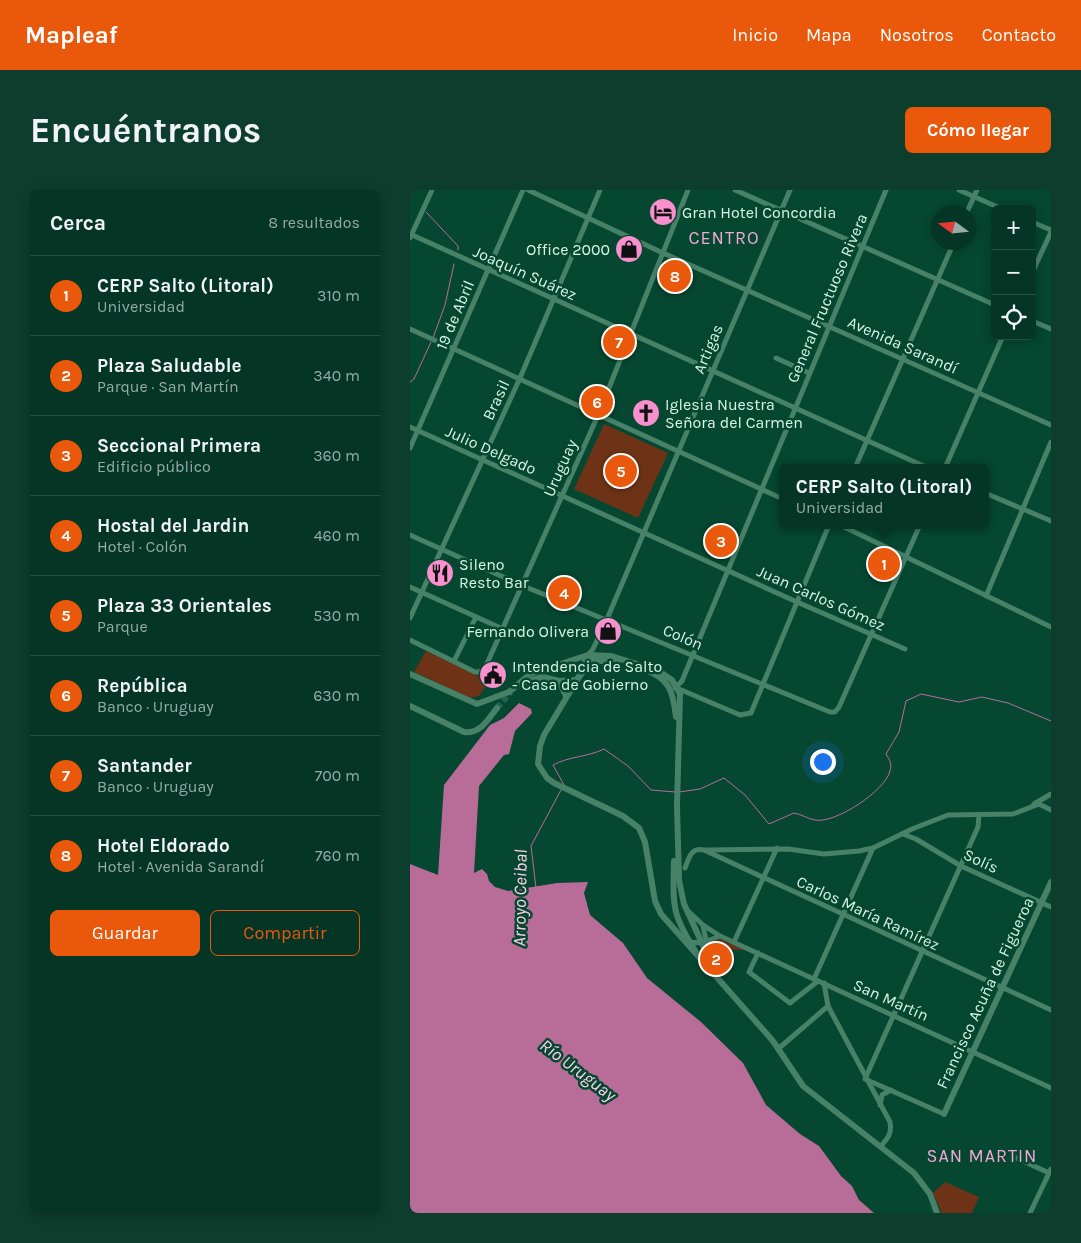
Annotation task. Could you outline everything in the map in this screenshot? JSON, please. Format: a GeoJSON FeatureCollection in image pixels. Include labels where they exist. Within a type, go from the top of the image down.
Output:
{"type":"FeatureCollection","features":[{"type":"Feature","properties":{"kind":"street"},"geometry":{"type":"LineString","coordinates":[[410,236],[432,190]]}},
{"type":"Feature","properties":{"kind":"street","name":"19 de Abril"},"geometry":{"type":"LineString","coordinates":[[410,448],[523,190]]}},
{"type":"Feature","properties":{"kind":"street","name":"Avenida Sarandí"},"geometry":{"type":"LineString","coordinates":[[528,190],[663,253],[1051,425]]}},
{"type":"Feature","properties":{"kind":"street","name":"Brasil"},"geometry":{"type":"LineString","coordinates":[[410,618],[520,378],[600,190]]}},
{"type":"Feature","properties":{"kind":"street","name":"Uruguay"},"geometry":{"type":"LineString","coordinates":[[454,662],[475,672],[482,670],[599,413],[688,190]]}},
{"type":"Feature","properties":{"kind":"street"},"geometry":{"type":"LineString","coordinates":[[734,190],[991,303]]}},
{"type":"Feature","properties":{"kind":"street","name":"Artigas"},"geometry":{"type":"LineString","coordinates":[[590,658],[790,190]]}},
{"type":"Feature","properties":{"kind":"street","name":"General Fructuoso Rivera"},"geometry":{"type":"LineString","coordinates":[[677,690],[886,190]]}},
{"type":"Feature","properties":{"kind":"street"},"geometry":{"type":"LineString","coordinates":[[959,190],[993,205]]}},
{"type":"Feature","properties":{"kind":"street"},"geometry":{"type":"LineString","coordinates":[[970,205],[977,190]]}},
{"type":"Feature","properties":{"kind":"street"},"geometry":{"type":"LineString","coordinates":[[1036,224],[1051,231],[1036,264]]}},
{"type":"Feature","properties":{"kind":"street","name":"Joaquín Suárez"},"geometry":{"type":"LineString","coordinates":[[410,236],[919,464]]}},
{"type":"Feature","properties":{"kind":"street"},"geometry":{"type":"LineString","coordinates":[[857,464],[950,250]]}},
{"type":"Feature","properties":{"kind":"street"},"geometry":{"type":"LineString","coordinates":[[1036,323],[1051,329]]}},
{"type":"Feature","properties":{"kind":"street"},"geometry":{"type":"LineString","coordinates":[[411,330],[599,413],[779,497]]}},
{"type":"Feature","properties":{"kind":"street"},"geometry":{"type":"LineString","coordinates":[[947,464],[1001,340]]}},
{"type":"Feature","properties":{"kind":"street"},"geometry":{"type":"LineString","coordinates":[[776,358],[809,373]]}},
{"type":"Feature","properties":{"kind":"street","name":"Julio Delgado"},"geometry":{"type":"LineString","coordinates":[[410,427],[562,495]]}},
{"type":"Feature","properties":{"kind":"street"},"geometry":{"type":"LineString","coordinates":[[986,596],[1051,442]]}},
{"type":"Feature","properties":{"kind":"street","name":"Juan Carlos Gómez"},"geometry":{"type":"LineString","coordinates":[[562,495],[905,649]]}},
{"type":"Feature","properties":{"kind":"street"},"geometry":{"type":"LineString","coordinates":[[989,496],[1051,522]]}},
{"type":"Feature","properties":{"kind":"street"},"geometry":{"type":"LineString","coordinates":[[410,674],[478,704],[509,692],[530,674],[590,658],[611,656],[650,667],[664,674],[677,690],[694,695],[740,715],[751,713],[827,529]]}},
{"type":"Feature","properties":{"kind":"street"},"geometry":{"type":"LineString","coordinates":[[848,529],[1051,627]]}},
{"type":"Feature","properties":{"kind":"street"},"geometry":{"type":"LineString","coordinates":[[873,635],[918,529]]}},
{"type":"Feature","properties":{"kind":"street","name":"Colón"},"geometry":{"type":"LineString","coordinates":[[410,535],[522,585],[830,712],[835,712],[873,635]]}},
{"type":"Feature","properties":{"kind":"street"},"geometry":{"type":"LineString","coordinates":[[410,587],[502,629]]}},
{"type":"Feature","properties":{"kind":"street"},"geometry":{"type":"LineString","coordinates":[[410,640],[454,662],[476,616]]}},
{"type":"Feature","properties":{"kind":"street"},"geometry":{"type":"LineString","coordinates":[[590,658],[544,735],[538,755],[541,770],[554,783],[623,816],[639,828],[645,842],[657,908],[680,939],[707,964]]}},
{"type":"Feature","properties":{"kind":"street"},"geometry":{"type":"LineString","coordinates":[[525,682],[543,677],[558,681],[577,680]]}},
{"type":"Feature","properties":{"kind":"street"},"geometry":{"type":"LineString","coordinates":[[558,681],[566,696]]}},
{"type":"Feature","properties":{"kind":"street"},"geometry":{"type":"LineString","coordinates":[[677,690],[679,880],[687,910],[704,942]]}},
{"type":"Feature","properties":{"kind":"street"},"geometry":{"type":"LineString","coordinates":[[410,706],[464,732],[470,733],[482,726],[497,708]]}},
{"type":"Feature","properties":{"kind":"street"},"geometry":{"type":"LineString","coordinates":[[685,868],[692,852],[696,849],[777,848],[824,854],[873,848],[948,815],[1014,814],[1032,806],[1051,794]]}},
{"type":"Feature","properties":{"kind":"street"},"geometry":{"type":"LineString","coordinates":[[1032,806],[1045,805],[1051,810]]}},
{"type":"Feature","properties":{"kind":"street"},"geometry":{"type":"LineString","coordinates":[[865,1079],[978,827],[979,815]]}},
{"type":"Feature","properties":{"kind":"street"},"geometry":{"type":"LineString","coordinates":[[677,817],[675,829],[674,911],[690,943],[778,1049],[803,1086],[880,1146],[923,1183],[937,1213]]}},
{"type":"Feature","properties":{"kind":"street","name":"Solís"},"geometry":{"type":"LineString","coordinates":[[903,834],[916,839],[961,866],[1051,907]]}},
{"type":"Feature","properties":{"kind":"street"},"geometry":{"type":"LineString","coordinates":[[734,942],[777,848]]}},
{"type":"Feature","properties":{"kind":"street"},"geometry":{"type":"LineString","coordinates":[[758,953],[749,972],[790,1003],[816,980],[873,848]]}},
{"type":"Feature","properties":{"kind":"street","name":"Carlos María Ramírez"},"geometry":{"type":"LineString","coordinates":[[704,850],[763,879],[1050,1009]]}},
{"type":"Feature","properties":{"kind":"street","name":"Francisco Acuña de Figueroa"},"geometry":{"type":"LineString","coordinates":[[944,1114],[1051,882]]}},
{"type":"Feature","properties":{"kind":"street","name":"San Martín"},"geometry":{"type":"LineString","coordinates":[[687,910],[703,925],[720,936],[1051,1088]]}},
{"type":"Feature","properties":{"kind":"street"},"geometry":{"type":"LineString","coordinates":[[703,925],[707,964]]}},
{"type":"Feature","properties":{"kind":"street"},"geometry":{"type":"LineString","coordinates":[[680,939],[690,943],[704,942],[720,936]]}},
{"type":"Feature","properties":{"kind":"street"},"geometry":{"type":"LineString","coordinates":[[824,983],[828,1006],[865,1079],[890,1122],[891,1130],[889,1137],[880,1146]]}},
{"type":"Feature","properties":{"kind":"street"},"geometry":{"type":"LineString","coordinates":[[1050,1009],[1051,1002]]}},
{"type":"Feature","properties":{"kind":"street"},"geometry":{"type":"LineString","coordinates":[[778,1049],[828,1006]]}},
{"type":"Feature","properties":{"kind":"street"},"geometry":{"type":"LineString","coordinates":[[865,1079],[944,1114]]}},
{"type":"Feature","properties":{"kind":"street"},"geometry":{"type":"LineString","coordinates":[[880,1106],[882,1095],[891,1090]]}},
{"type":"Feature","properties":{"kind":"street"},"geometry":{"type":"LineString","coordinates":[[1012,1156],[1050,1171],[1030,1213]]}},
{"type":"Feature","properties":{"kind":"shaded area"},"geometry":{"type":"Polygon","coordinates":[[[604,424],[668,453],[638,518],[574,489],[604,424]]]}},
{"type":"Feature","properties":{"kind":"shaded area"},"geometry":{"type":"Polygon","coordinates":[[[426,651],[481,677],[485,687],[479,696],[470,698],[414,672],[426,651]]]}},
{"type":"Feature","properties":{"kind":"shaded area"},"geometry":{"type":"Polygon","coordinates":[[[719,939],[746,950],[728,951],[722,955],[719,966],[726,977],[715,967],[711,957],[711,942],[719,939]]]}},
{"type":"Feature","properties":{"kind":"shaded area"},"geometry":{"type":"Polygon","coordinates":[[[945,1182],[979,1197],[972,1213],[942,1213],[933,1193],[945,1182]]]}},
{"type":"Feature","properties":{"kind":"water","name":"Río Uruguay"},"geometry":{"type":"Polygon","coordinates":[[[519,703],[531,709],[532,713],[515,731],[509,754],[504,755],[479,786],[474,873],[482,869],[495,887],[508,891],[557,883],[588,882],[584,893],[590,915],[623,943],[647,978],[701,1022],[743,1063],[766,1105],[800,1134],[819,1146],[841,1176],[852,1186],[859,1200],[874,1213],[410,1213],[410,864],[438,875],[444,785],[490,725],[504,718],[519,703]]]}},
{"type":"Feature","properties":{"kind":"waterway"},"geometry":{"type":"LineString","coordinates":[[426,212],[458,246],[458,250]]}},
{"type":"Feature","properties":{"kind":"waterway"},"geometry":{"type":"LineString","coordinates":[[433,338],[445,305],[454,264]]}},
{"type":"Feature","properties":{"kind":"waterway"},"geometry":{"type":"LineString","coordinates":[[410,382],[414,379],[431,342]]}},
{"type":"Feature","properties":{"kind":"waterway","name":"Arroyo Ceibal"},"geometry":{"type":"LineString","coordinates":[[679,792],[700,789],[724,778],[745,795],[769,824],[794,813],[815,820],[824,820],[846,812],[879,788],[886,779],[891,766],[886,754],[899,732],[906,701],[921,694],[959,702],[982,697],[1008,703],[1051,721]]}},
{"type":"Feature","properties":{"kind":"waterway","name":"Arroyo Ceibal"},"geometry":{"type":"LineString","coordinates":[[564,785],[553,765],[604,749],[628,766],[651,790],[675,792]]}},
{"type":"Feature","properties":{"kind":"waterway","name":"Arroyo Ceibal"},"geometry":{"type":"LineString","coordinates":[[536,888],[531,846],[561,790]]}},
{"type":"Feature","properties":{"kind":"tunnel"},"geometry":{"type":"LineString","coordinates":[[497,708],[511,692]]}},
{"type":"Feature","properties":{"kind":"place","name":"Gran Hotel Concordia"},"geometry":{"type":"Point","coordinates":[663,212]}},
{"type":"Feature","properties":{"kind":"place","name":"Office 2000"},"geometry":{"type":"Point","coordinates":[629,249]}},
{"type":"Feature","properties":{"kind":"place","name":"Hotel Eldorado"},"geometry":{"type":"Point","coordinates":[675,276]}},
{"type":"Feature","properties":{"kind":"place","name":"Santander"},"geometry":{"type":"Point","coordinates":[619,342]}},
{"type":"Feature","properties":{"kind":"place","name":"República"},"geometry":{"type":"Point","coordinates":[597,402]}},
{"type":"Feature","properties":{"kind":"place","name":"Iglesia Nuestra Señora del Carmen"},"geometry":{"type":"Point","coordinates":[646,413]}},
{"type":"Feature","properties":{"kind":"place","name":"Plaza 33 Orientales"},"geometry":{"type":"Point","coordinates":[621,471]}},
{"type":"Feature","properties":{"kind":"place","name":"Seccional Primera"},"geometry":{"type":"Point","coordinates":[721,541]}},
{"type":"Feature","properties":{"kind":"place","name":"CERP Salto (Litoral)"},"geometry":{"type":"Point","coordinates":[884,564]}},
{"type":"Feature","properties":{"kind":"place","name":"Sileno Resto Bar"},"geometry":{"type":"Point","coordinates":[440,573]}},
{"type":"Feature","properties":{"kind":"place","name":"Hostal del Jardin"},"geometry":{"type":"Point","coordinates":[564,593]}},
{"type":"Feature","properties":{"kind":"place","name":"Fernando Olivera"},"geometry":{"type":"Point","coordinates":[608,631]}},
{"type":"Feature","properties":{"kind":"place","name":"Intendencia de Salto - Casa de Gobierno"},"geometry":{"type":"Point","coordinates":[493,675]}},
{"type":"Feature","properties":{"kind":"place","name":"Plaza Saludable"},"geometry":{"type":"Point","coordinates":[716,959]}},
{"type":"Feature","properties":{"kind":"district","name":"CENTRO"},"geometry":{"type":"Point","coordinates":[724,238]}},
{"type":"Feature","properties":{"kind":"district","name":"SAN MARTIN"},"geometry":{"type":"Point","coordinates":[982,1156]}}]}
